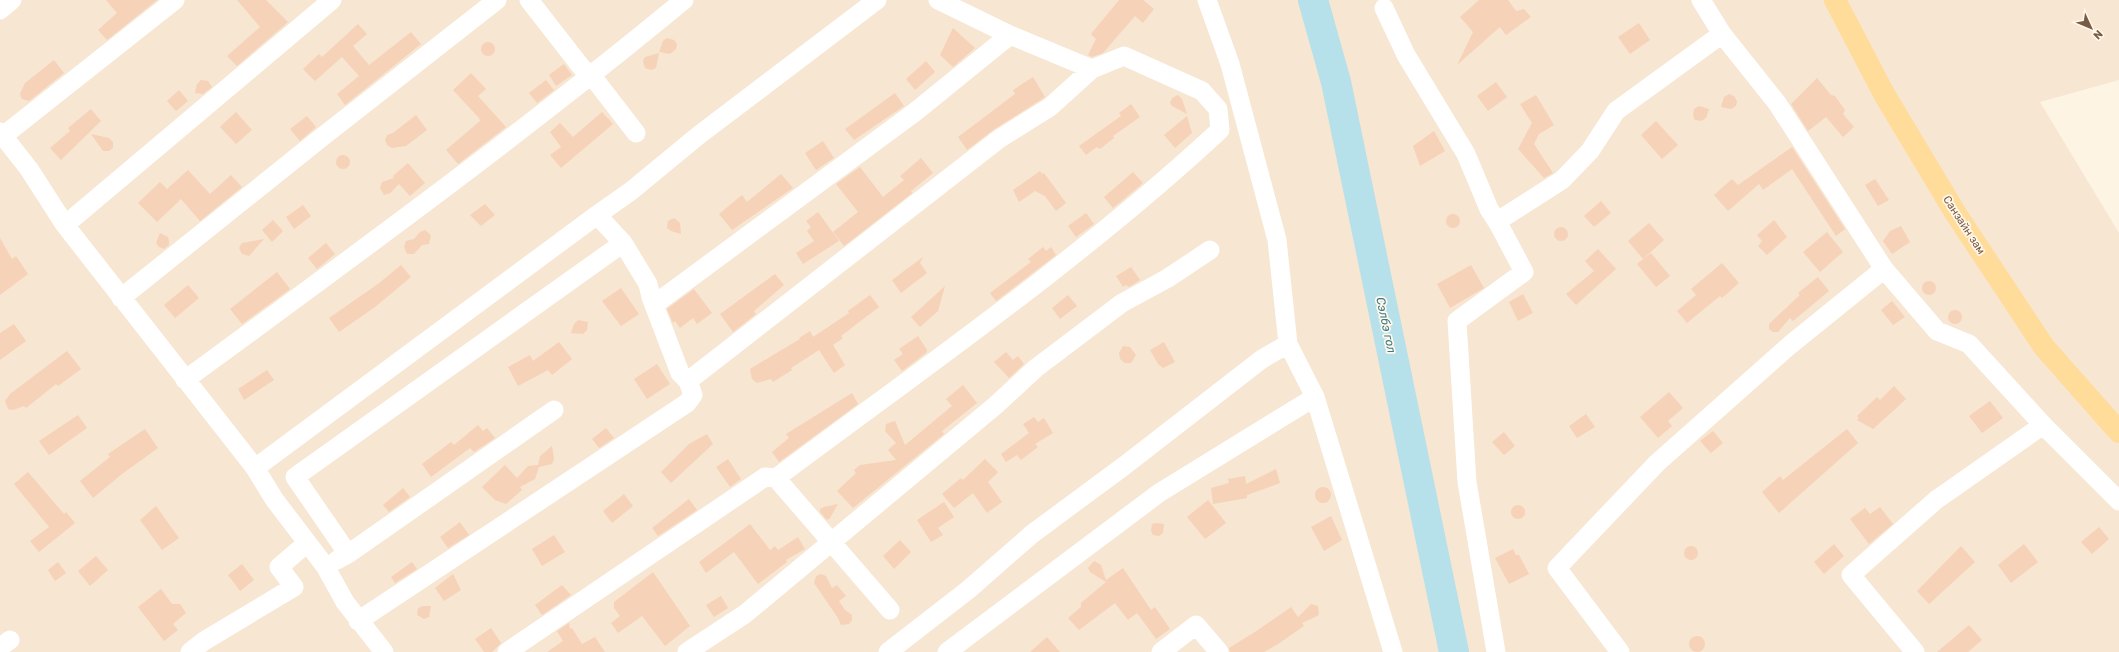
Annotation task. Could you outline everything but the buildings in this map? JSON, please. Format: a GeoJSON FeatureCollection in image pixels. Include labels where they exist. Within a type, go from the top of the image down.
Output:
{"type":"FeatureCollection","features":[{"type":"Feature","properties":{"kind":"main road","name":"Санзайн зам"},"geometry":{"type":"LineString","coordinates":[[1835,0],[1884,94],[1956,214],[2044,347],[2119,432]]}},
{"type":"Feature","properties":{"kind":"street"},"geometry":{"type":"LineString","coordinates":[[0,10],[12,0]]}},
{"type":"Feature","properties":{"kind":"street"},"geometry":{"type":"LineString","coordinates":[[175,0],[2,134],[29,169],[65,225],[255,468],[274,499],[326,566],[345,602],[384,652]]}},
{"type":"Feature","properties":{"kind":"street"},"geometry":{"type":"LineString","coordinates":[[65,225],[332,0]]}},
{"type":"Feature","properties":{"kind":"street"},"geometry":{"type":"LineString","coordinates":[[121,298],[317,141],[497,0]]}},
{"type":"Feature","properties":{"kind":"street"},"geometry":{"type":"LineString","coordinates":[[529,0],[582,68],[592,76],[636,133]]}},
{"type":"Feature","properties":{"kind":"street"},"geometry":{"type":"LineString","coordinates":[[185,380],[373,242],[592,76],[684,0]]}},
{"type":"Feature","properties":{"kind":"street"},"geometry":{"type":"LineString","coordinates":[[255,468],[597,214],[631,191],[699,135],[877,0]]}},
{"type":"Feature","properties":{"kind":"street"},"geometry":{"type":"LineString","coordinates":[[938,0],[1010,34],[1092,68]]}},
{"type":"Feature","properties":{"kind":"street"},"geometry":{"type":"LineString","coordinates":[[1207,0],[1230,64],[1277,240],[1288,344],[1315,397],[1393,652]]}},
{"type":"Feature","properties":{"kind":"street"},"geometry":{"type":"LineString","coordinates":[[1701,0],[1722,34],[1777,103],[1884,270],[1936,331],[1969,344],[2043,425],[2119,502]]}},
{"type":"Feature","properties":{"kind":"street"},"geometry":{"type":"LineString","coordinates":[[1384,8],[1406,55],[1466,154],[1490,209],[1524,272],[1457,321],[1466,482],[1496,652]]}},
{"type":"Feature","properties":{"kind":"street"},"geometry":{"type":"LineString","coordinates":[[655,304],[915,112],[1010,34]]}},
{"type":"Feature","properties":{"kind":"street"},"geometry":{"type":"LineString","coordinates":[[1498,223],[1504,217],[1562,180],[1590,151],[1616,111],[1722,34]]}},
{"type":"Feature","properties":{"kind":"street"},"geometry":{"type":"LineString","coordinates":[[506,652],[765,477],[776,478],[1058,266],[1178,169],[1220,130],[1218,109],[1202,92],[1124,56],[1092,68],[1050,107],[999,139],[688,381]]}},
{"type":"Feature","properties":{"kind":"street"},"geometry":{"type":"LineString","coordinates":[[358,620],[687,403],[693,395],[688,381],[680,373],[648,284],[623,243],[597,214]]}},
{"type":"Feature","properties":{"kind":"street"},"geometry":{"type":"LineString","coordinates":[[348,554],[295,477],[623,243]]}},
{"type":"Feature","properties":{"kind":"street"},"geometry":{"type":"LineString","coordinates":[[687,652],[745,614],[996,406],[1036,368],[1122,303],[1168,278],[1210,250]]}},
{"type":"Feature","properties":{"kind":"street"},"geometry":{"type":"LineString","coordinates":[[1620,652],[1557,568],[1656,463],[1790,345],[1884,270]]}},
{"type":"Feature","properties":{"kind":"street"},"geometry":{"type":"LineString","coordinates":[[888,652],[968,590],[1032,534],[1124,466],[1262,359],[1288,344]]}},
{"type":"Feature","properties":{"kind":"street"},"geometry":{"type":"LineString","coordinates":[[947,652],[1159,493],[1315,397]]}},
{"type":"Feature","properties":{"kind":"street"},"geometry":{"type":"LineString","coordinates":[[326,566],[348,554],[554,410]]}},
{"type":"Feature","properties":{"kind":"street"},"geometry":{"type":"LineString","coordinates":[[1915,652],[1851,575],[1936,500],[2043,425]]}},
{"type":"Feature","properties":{"kind":"street"},"geometry":{"type":"LineString","coordinates":[[776,478],[890,610]]}},
{"type":"Feature","properties":{"kind":"street"},"geometry":{"type":"LineString","coordinates":[[190,652],[204,641],[294,587],[279,567],[307,542]]}},
{"type":"Feature","properties":{"kind":"street"},"geometry":{"type":"LineString","coordinates":[[1161,652],[1196,626],[1219,652]]}},
{"type":"Feature","properties":{"kind":"shaded area"},"geometry":{"type":"Polygon","coordinates":[[[0,0],[2119,0],[2119,80],[2040,102],[2119,233],[2119,652],[0,652],[0,0]]]}},
{"type":"Feature","properties":{"kind":"waterway","name":"Сэлбэ гол"},"geometry":{"type":"LineString","coordinates":[[1313,0],[1336,82],[1454,652]]}}]}
